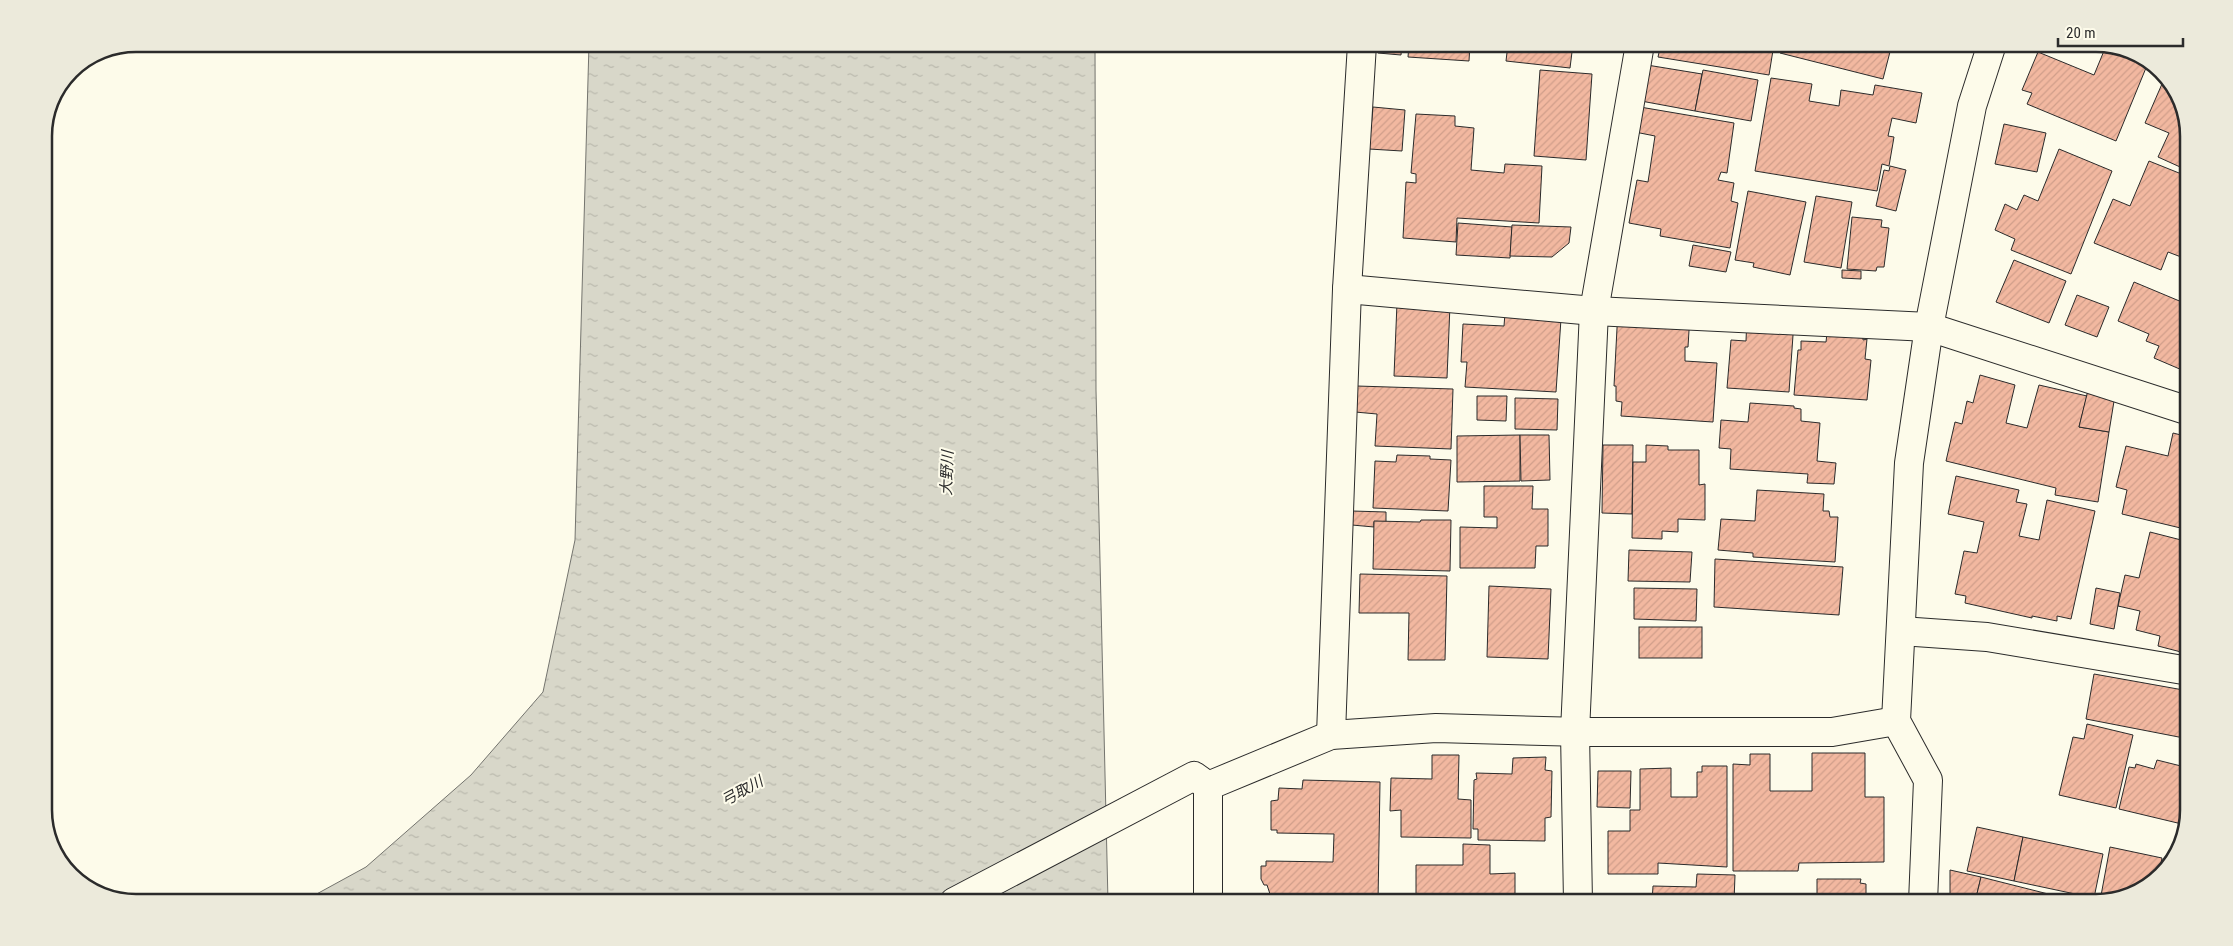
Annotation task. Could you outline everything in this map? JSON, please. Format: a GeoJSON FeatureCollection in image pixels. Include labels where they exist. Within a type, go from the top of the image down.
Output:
{"type":"FeatureCollection","features":[{"type":"Feature","properties":{"kind":"street"},"geometry":{"type":"LineString","coordinates":[[1331,735],[1347,289],[1362,52]]}},
{"type":"Feature","properties":{"kind":"street"},"geometry":{"type":"LineString","coordinates":[[1578,894],[1576,732],[1594,311],[1639,52]]}},
{"type":"Feature","properties":{"kind":"street"},"geometry":{"type":"LineString","coordinates":[[1923,894],[1928,780],[1896,721],[1909,463],[1928,327],[1972,106],[1989,52]]}},
{"type":"Feature","properties":{"kind":"street"},"geometry":{"type":"LineString","coordinates":[[1347,289],[1594,311],[1928,327],[2180,408]]}},
{"type":"Feature","properties":{"kind":"street"},"geometry":{"type":"LineString","coordinates":[[1900,631],[1987,637],[2180,669]]}},
{"type":"Feature","properties":{"kind":"street"},"geometry":{"type":"LineString","coordinates":[[970,894],[1201,781],[1331,735],[1436,728],[1576,732],[1832,732],[1896,721]]}},
{"type":"Feature","properties":{"kind":"street"},"geometry":{"type":"LineString","coordinates":[[1201,781],[1208,894]]}},
{"type":"Feature","properties":{"kind":"water"},"geometry":{"type":"Polygon","coordinates":[[[589,52],[1095,52],[1096,390],[1108,894],[317,894],[366,867],[471,775],[543,692],[575,540],[589,52]]]}},
{"type":"Feature","properties":{"kind":"building"},"geometry":{"type":"Polygon","coordinates":[[[1378,52],[1401,52],[1401,55],[1378,52]]]}},
{"type":"Feature","properties":{"kind":"building"},"geometry":{"type":"Polygon","coordinates":[[[1408,52],[1470,52],[1469,61],[1408,57],[1408,52]]]}},
{"type":"Feature","properties":{"kind":"building"},"geometry":{"type":"Polygon","coordinates":[[[1507,52],[1572,52],[1570,68],[1506,61],[1507,52]]]}},
{"type":"Feature","properties":{"kind":"building"},"geometry":{"type":"Polygon","coordinates":[[[1659,52],[1773,52],[1769,75],[1658,57],[1659,52]]]}},
{"type":"Feature","properties":{"kind":"building"},"geometry":{"type":"Polygon","coordinates":[[[1780,52],[1890,52],[1883,79],[1780,52]]]}},
{"type":"Feature","properties":{"kind":"building"},"geometry":{"type":"Polygon","coordinates":[[[2038,52],[2094,75],[2103,53],[2129,59],[2146,69],[2116,141],[2027,104],[2032,93],[2022,90],[2038,52]]]}},
{"type":"Feature","properties":{"kind":"building"},"geometry":{"type":"Polygon","coordinates":[[[1647,65],[1702,74],[1695,111],[1641,101],[1647,65]]]}},
{"type":"Feature","properties":{"kind":"building"},"geometry":{"type":"Polygon","coordinates":[[[1540,70],[1592,74],[1586,160],[1534,156],[1540,70]]]}},
{"type":"Feature","properties":{"kind":"building"},"geometry":{"type":"Polygon","coordinates":[[[1703,70],[1758,80],[1751,121],[1695,111],[1703,70]]]}},
{"type":"Feature","properties":{"kind":"building"},"geometry":{"type":"Polygon","coordinates":[[[1771,78],[1812,84],[1809,101],[1839,106],[1841,90],[1873,95],[1875,85],[1922,93],[1916,123],[1892,118],[1888,136],[1894,137],[1889,166],[1882,164],[1877,191],[1755,171],[1771,78]]]}},
{"type":"Feature","properties":{"kind":"building"},"geometry":{"type":"Polygon","coordinates":[[[2162,84],[2172,99],[2179,120],[2180,167],[2158,157],[2169,133],[2145,123],[2162,84]]]}},
{"type":"Feature","properties":{"kind":"building"},"geometry":{"type":"Polygon","coordinates":[[[1373,107],[1405,110],[1402,151],[1369,149],[1373,107]]]}},
{"type":"Feature","properties":{"kind":"building"},"geometry":{"type":"Polygon","coordinates":[[[1640,107],[1734,123],[1727,173],[1721,172],[1718,180],[1734,183],[1731,201],[1738,203],[1730,248],[1660,236],[1661,229],[1629,223],[1637,180],[1648,182],[1655,136],[1635,132],[1640,107]]]}},
{"type":"Feature","properties":{"kind":"building"},"geometry":{"type":"Polygon","coordinates":[[[1416,114],[1455,116],[1455,126],[1474,128],[1471,170],[1504,173],[1505,164],[1542,166],[1539,223],[1457,218],[1456,242],[1403,238],[1406,182],[1416,183],[1416,174],[1411,173],[1416,114]]]}},
{"type":"Feature","properties":{"kind":"building"},"geometry":{"type":"Polygon","coordinates":[[[2004,124],[2046,133],[2037,172],[1995,164],[2004,124]]]}},
{"type":"Feature","properties":{"kind":"building"},"geometry":{"type":"Polygon","coordinates":[[[2059,149],[2112,171],[2071,274],[2011,250],[2015,239],[1995,230],[2005,204],[2017,210],[2024,195],[2038,201],[2059,149]]]}},
{"type":"Feature","properties":{"kind":"building"},"geometry":{"type":"Polygon","coordinates":[[[2149,161],[2180,173],[2180,257],[2168,252],[2161,270],[2094,243],[2113,199],[2130,206],[2149,161]]]}},
{"type":"Feature","properties":{"kind":"building"},"geometry":{"type":"Polygon","coordinates":[[[1890,166],[1906,170],[1896,211],[1876,206],[1884,170],[1889,171],[1890,166]]]}},
{"type":"Feature","properties":{"kind":"building"},"geometry":{"type":"Polygon","coordinates":[[[1748,191],[1806,202],[1790,275],[1753,267],[1754,263],[1735,260],[1748,191]]]}},
{"type":"Feature","properties":{"kind":"building"},"geometry":{"type":"Polygon","coordinates":[[[1816,196],[1852,202],[1841,268],[1804,262],[1816,196]]]}},
{"type":"Feature","properties":{"kind":"building"},"geometry":{"type":"Polygon","coordinates":[[[1852,217],[1882,220],[1881,227],[1889,228],[1884,267],[1877,267],[1876,271],[1847,269],[1852,217]]]}},
{"type":"Feature","properties":{"kind":"building"},"geometry":{"type":"Polygon","coordinates":[[[1458,223],[1512,227],[1510,258],[1456,255],[1458,223]]]}},
{"type":"Feature","properties":{"kind":"building"},"geometry":{"type":"Polygon","coordinates":[[[1512,225],[1571,227],[1569,243],[1552,257],[1510,256],[1512,225]]]}},
{"type":"Feature","properties":{"kind":"building"},"geometry":{"type":"Polygon","coordinates":[[[1693,245],[1731,252],[1726,272],[1689,266],[1693,245]]]}},
{"type":"Feature","properties":{"kind":"building"},"geometry":{"type":"Polygon","coordinates":[[[2014,260],[2066,281],[2049,323],[1996,302],[2014,260]]]}},
{"type":"Feature","properties":{"kind":"building"},"geometry":{"type":"Polygon","coordinates":[[[1842,270],[1861,271],[1861,279],[1842,278],[1842,270]]]}},
{"type":"Feature","properties":{"kind":"building"},"geometry":{"type":"Polygon","coordinates":[[[2134,282],[2180,301],[2180,369],[2154,358],[2159,346],[2146,341],[2149,334],[2118,321],[2134,282]]]}},
{"type":"Feature","properties":{"kind":"building"},"geometry":{"type":"Polygon","coordinates":[[[2077,295],[2109,307],[2097,337],[2065,325],[2077,295]]]}},
{"type":"Feature","properties":{"kind":"building"},"geometry":{"type":"Polygon","coordinates":[[[1397,303],[1450,305],[1447,378],[1394,376],[1397,303]]]}},
{"type":"Feature","properties":{"kind":"building"},"geometry":{"type":"Polygon","coordinates":[[[1618,309],[1690,314],[1688,347],[1685,347],[1685,361],[1717,363],[1713,422],[1621,416],[1622,402],[1616,401],[1616,386],[1614,386],[1618,309]]]}},
{"type":"Feature","properties":{"kind":"building"},"geometry":{"type":"Polygon","coordinates":[[[1505,313],[1561,319],[1556,392],[1465,387],[1467,362],[1461,362],[1463,324],[1504,326],[1505,313]]]}},
{"type":"Feature","properties":{"kind":"building"},"geometry":{"type":"Polygon","coordinates":[[[1747,316],[1794,321],[1789,392],[1727,388],[1731,340],[1746,341],[1747,316]]]}},
{"type":"Feature","properties":{"kind":"building"},"geometry":{"type":"Polygon","coordinates":[[[1827,333],[1863,335],[1863,340],[1867,339],[1865,359],[1871,360],[1867,400],[1794,395],[1798,350],[1801,350],[1801,341],[1826,342],[1827,333]]]}},
{"type":"Feature","properties":{"kind":"building"},"geometry":{"type":"Polygon","coordinates":[[[1980,375],[2015,385],[2006,423],[2027,428],[2039,385],[2087,396],[2079,427],[2109,432],[2098,502],[2055,495],[2056,488],[1946,461],[1955,422],[1962,424],[1967,401],[1973,403],[1980,375]]]}},
{"type":"Feature","properties":{"kind":"building"},"geometry":{"type":"Polygon","coordinates":[[[1357,386],[1453,389],[1451,449],[1375,446],[1377,414],[1355,412],[1357,386]]]}},
{"type":"Feature","properties":{"kind":"building"},"geometry":{"type":"Polygon","coordinates":[[[2088,390],[2115,395],[2109,432],[2079,427],[2088,390]]]}},
{"type":"Feature","properties":{"kind":"building"},"geometry":{"type":"Polygon","coordinates":[[[1477,396],[1507,396],[1506,421],[1477,420],[1477,396]]]}},
{"type":"Feature","properties":{"kind":"building"},"geometry":{"type":"Polygon","coordinates":[[[1515,398],[1558,399],[1557,430],[1515,429],[1515,398]]]}},
{"type":"Feature","properties":{"kind":"building"},"geometry":{"type":"Polygon","coordinates":[[[1750,403],[1794,406],[1794,408],[1801,409],[1801,421],[1820,423],[1817,461],[1836,463],[1834,484],[1807,483],[1808,474],[1730,469],[1731,449],[1719,448],[1721,420],[1748,422],[1750,403]]]}},
{"type":"Feature","properties":{"kind":"building"},"geometry":{"type":"Polygon","coordinates":[[[2173,433],[2180,435],[2180,528],[2122,514],[2127,490],[2116,487],[2126,446],[2168,456],[2173,433]]]}},
{"type":"Feature","properties":{"kind":"building"},"geometry":{"type":"Polygon","coordinates":[[[1520,435],[1520,481],[1457,482],[1457,436],[1520,435]]]}},
{"type":"Feature","properties":{"kind":"building"},"geometry":{"type":"Polygon","coordinates":[[[1520,435],[1549,435],[1550,480],[1521,481],[1520,435]]]}},
{"type":"Feature","properties":{"kind":"building"},"geometry":{"type":"Polygon","coordinates":[[[1603,445],[1633,445],[1632,514],[1602,513],[1603,445]]]}},
{"type":"Feature","properties":{"kind":"building"},"geometry":{"type":"Polygon","coordinates":[[[1646,445],[1668,446],[1668,450],[1699,450],[1699,485],[1705,484],[1705,520],[1678,519],[1678,532],[1662,531],[1662,539],[1632,538],[1633,462],[1646,462],[1646,445]]]}},
{"type":"Feature","properties":{"kind":"building"},"geometry":{"type":"Polygon","coordinates":[[[1397,455],[1430,456],[1430,459],[1451,460],[1448,511],[1373,508],[1375,461],[1396,462],[1397,455]]]}},
{"type":"Feature","properties":{"kind":"building"},"geometry":{"type":"Polygon","coordinates":[[[1956,476],[2019,490],[2016,502],[2027,504],[2019,536],[2039,540],[2047,500],[2095,511],[2071,619],[2057,616],[2057,621],[2032,616],[2032,618],[1965,603],[1966,596],[1955,594],[1964,551],[1977,553],[1984,522],[1948,514],[1956,476]]]}},
{"type":"Feature","properties":{"kind":"building"},"geometry":{"type":"Polygon","coordinates":[[[1484,486],[1533,486],[1532,509],[1548,509],[1548,546],[1536,546],[1535,568],[1460,568],[1460,527],[1497,528],[1497,517],[1484,517],[1484,486]]]}},
{"type":"Feature","properties":{"kind":"building"},"geometry":{"type":"Polygon","coordinates":[[[1757,490],[1824,494],[1823,511],[1829,511],[1830,517],[1838,517],[1835,562],[1753,557],[1753,553],[1718,550],[1721,519],[1755,521],[1757,490]]]}},
{"type":"Feature","properties":{"kind":"building"},"geometry":{"type":"Polygon","coordinates":[[[1352,511],[1386,512],[1386,522],[1374,522],[1374,527],[1352,525],[1352,511]]]}},
{"type":"Feature","properties":{"kind":"building"},"geometry":{"type":"Polygon","coordinates":[[[1421,520],[1451,520],[1450,571],[1373,569],[1374,521],[1420,522],[1421,520]]]}},
{"type":"Feature","properties":{"kind":"building"},"geometry":{"type":"Polygon","coordinates":[[[2150,532],[2180,540],[2180,652],[2158,646],[2160,636],[2136,630],[2140,611],[2118,606],[2125,575],[2139,578],[2150,532]]]}},
{"type":"Feature","properties":{"kind":"building"},"geometry":{"type":"Polygon","coordinates":[[[1629,550],[1692,552],[1690,582],[1628,581],[1629,550]]]}},
{"type":"Feature","properties":{"kind":"building"},"geometry":{"type":"Polygon","coordinates":[[[1715,559],[1843,567],[1839,615],[1714,607],[1715,559]]]}},
{"type":"Feature","properties":{"kind":"building"},"geometry":{"type":"Polygon","coordinates":[[[1360,574],[1447,576],[1445,660],[1408,660],[1409,613],[1359,613],[1360,574]]]}},
{"type":"Feature","properties":{"kind":"building"},"geometry":{"type":"Polygon","coordinates":[[[1489,586],[1551,589],[1548,659],[1487,657],[1489,586]]]}},
{"type":"Feature","properties":{"kind":"building"},"geometry":{"type":"Polygon","coordinates":[[[1634,588],[1697,589],[1696,621],[1634,619],[1634,588]]]}},
{"type":"Feature","properties":{"kind":"building"},"geometry":{"type":"Polygon","coordinates":[[[2096,588],[2120,593],[2114,629],[2090,624],[2096,588]]]}},
{"type":"Feature","properties":{"kind":"building"},"geometry":{"type":"Polygon","coordinates":[[[1639,627],[1702,627],[1702,658],[1639,658],[1639,627]]]}},
{"type":"Feature","properties":{"kind":"building"},"geometry":{"type":"Polygon","coordinates":[[[2094,674],[2180,689],[2180,737],[2086,719],[2094,674]]]}},
{"type":"Feature","properties":{"kind":"building"},"geometry":{"type":"Polygon","coordinates":[[[2087,724],[2133,735],[2116,808],[2059,795],[2073,737],[2084,739],[2087,724]]]}},
{"type":"Feature","properties":{"kind":"building"},"geometry":{"type":"Polygon","coordinates":[[[1812,753],[1865,753],[1865,797],[1884,797],[1884,862],[1799,863],[1798,871],[1733,871],[1733,764],[1750,765],[1750,754],[1770,754],[1770,791],[1812,791],[1812,753]]]}},
{"type":"Feature","properties":{"kind":"building"},"geometry":{"type":"Polygon","coordinates":[[[1432,755],[1459,755],[1458,799],[1471,800],[1471,838],[1401,837],[1401,810],[1390,811],[1391,778],[1432,779],[1432,755]]]}},
{"type":"Feature","properties":{"kind":"building"},"geometry":{"type":"Polygon","coordinates":[[[1546,757],[1545,770],[1552,771],[1551,817],[1545,818],[1545,841],[1478,840],[1478,829],[1473,829],[1474,780],[1477,779],[1476,773],[1512,774],[1513,758],[1546,757]]]}},
{"type":"Feature","properties":{"kind":"building"},"geometry":{"type":"Polygon","coordinates":[[[2157,760],[2180,766],[2179,823],[2119,809],[2129,767],[2135,768],[2136,764],[2154,769],[2157,760]]]}},
{"type":"Feature","properties":{"kind":"building"},"geometry":{"type":"Polygon","coordinates":[[[1702,766],[1727,766],[1727,867],[1658,863],[1658,874],[1608,874],[1608,831],[1630,831],[1630,810],[1640,810],[1640,769],[1671,768],[1671,797],[1697,797],[1697,772],[1702,772],[1702,766]]]}},
{"type":"Feature","properties":{"kind":"building"},"geometry":{"type":"Polygon","coordinates":[[[1598,771],[1631,771],[1630,808],[1597,807],[1598,771]]]}},
{"type":"Feature","properties":{"kind":"building"},"geometry":{"type":"Polygon","coordinates":[[[1303,780],[1380,782],[1378,894],[1270,894],[1267,885],[1264,885],[1261,879],[1261,866],[1266,866],[1266,861],[1333,862],[1334,834],[1277,833],[1277,830],[1271,830],[1271,801],[1278,800],[1279,788],[1302,789],[1303,780]]]}},
{"type":"Feature","properties":{"kind":"building"},"geometry":{"type":"Polygon","coordinates":[[[1977,827],[2023,837],[2014,881],[1967,871],[1977,827]]]}},
{"type":"Feature","properties":{"kind":"building"},"geometry":{"type":"Polygon","coordinates":[[[2023,837],[2103,854],[2095,894],[2075,894],[2014,881],[2023,837]]]}},
{"type":"Feature","properties":{"kind":"building"},"geometry":{"type":"Polygon","coordinates":[[[1463,844],[1490,845],[1490,874],[1515,873],[1515,894],[1416,894],[1416,865],[1463,865],[1463,844]]]}},
{"type":"Feature","properties":{"kind":"building"},"geometry":{"type":"Polygon","coordinates":[[[2110,847],[2162,858],[2161,863],[2156,869],[2134,885],[2113,892],[2101,893],[2110,847]]]}},
{"type":"Feature","properties":{"kind":"building"},"geometry":{"type":"Polygon","coordinates":[[[1950,870],[1981,877],[1977,894],[1950,894],[1950,870]]]}},
{"type":"Feature","properties":{"kind":"building"},"geometry":{"type":"Polygon","coordinates":[[[1697,874],[1735,875],[1734,894],[1652,894],[1653,886],[1696,887],[1697,874]]]}},
{"type":"Feature","properties":{"kind":"building"},"geometry":{"type":"Polygon","coordinates":[[[1981,877],[2048,894],[1977,894],[1981,877]]]}},
{"type":"Feature","properties":{"kind":"building"},"geometry":{"type":"Polygon","coordinates":[[[1817,879],[1861,879],[1860,883],[1866,884],[1866,894],[1817,894],[1817,879]]]}},
{"type":"Feature","properties":{"kind":"water label","name":"大野川"},"geometry":{"type":"Point","coordinates":[947,473]}},
{"type":"Feature","properties":{"kind":"water label","name":"弓取川"},"geometry":{"type":"Point","coordinates":[742,791]}}]}
